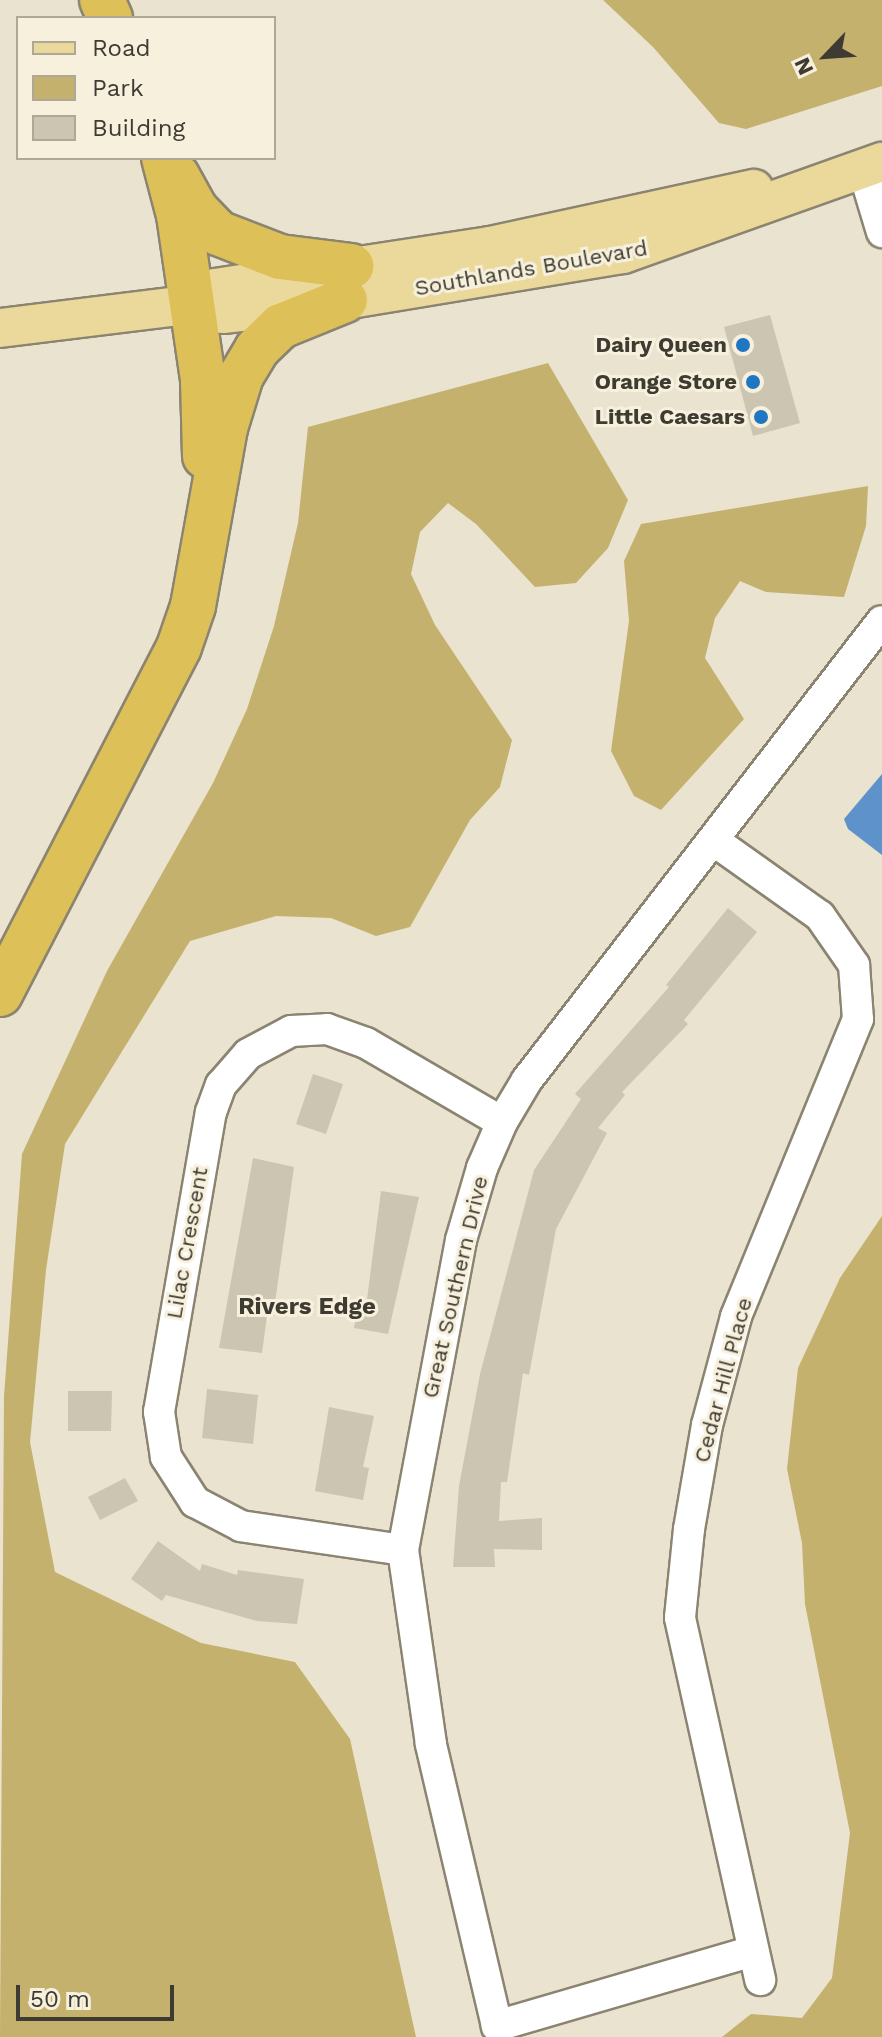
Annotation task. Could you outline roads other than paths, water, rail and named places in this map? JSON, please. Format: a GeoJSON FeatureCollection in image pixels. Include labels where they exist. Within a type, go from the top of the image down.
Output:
{"type":"FeatureCollection","features":[{"type":"Feature","properties":{"kind":"highway"},"geometry":{"type":"LineString","coordinates":[[167,160],[179,215],[188,305],[203,380],[205,546]]}},
{"type":"Feature","properties":{"kind":"highway"},"geometry":{"type":"LineString","coordinates":[[168,160],[196,210],[218,233],[348,283]]}},
{"type":"Feature","properties":{"kind":"highway"},"geometry":{"type":"LineString","coordinates":[[0,994],[162,686],[193,606],[225,428],[248,362],[281,326],[348,283]]}},
{"type":"Feature","properties":{"kind":"main road","name":"Southlands Boulevard"},"geometry":{"type":"LineString","coordinates":[[0,328],[188,305],[215,288],[348,283],[801,177],[872,165]]}},
{"type":"Feature","properties":{"kind":"street"},"geometry":{"type":"LineString","coordinates":[[872,165],[882,232]]}},
{"type":"Feature","properties":{"kind":"street","name":"Great Southern Drive"},"geometry":{"type":"LineString","coordinates":[[753,1951],[497,2026],[431,1744],[403,1550],[461,1240],[482,1168],[502,1122],[527,1080],[882,621]]}},
{"type":"Feature","properties":{"kind":"street","name":"Cedar Hill Place"},"geometry":{"type":"LineString","coordinates":[[713,840],[820,916],[854,965],[858,1019],[736,1317],[707,1425],[689,1529],[680,1618],[760,1980]]}},
{"type":"Feature","properties":{"kind":"street","name":"Lilac Crescent"},"geometry":{"type":"LineString","coordinates":[[403,1550],[241,1526],[195,1502],[166,1457],[159,1412],[211,1112],[221,1085],[248,1054],[291,1031],[327,1029],[366,1043],[502,1122]]}},
{"type":"Feature","properties":{"kind":"water"},"geometry":{"type":"Polygon","coordinates":[[[882,774],[882,855],[848,829],[844,819],[882,774]]]}},
{"type":"Feature","properties":{"kind":"place","name":"Dairy Queen"},"geometry":{"type":"Point","coordinates":[743,345]}},
{"type":"Feature","properties":{"kind":"place","name":"Orange Store"},"geometry":{"type":"Point","coordinates":[753,382]}},
{"type":"Feature","properties":{"kind":"place","name":"Little Caesars"},"geometry":{"type":"Point","coordinates":[761,417]}},
{"type":"Feature","properties":{"kind":"district","name":"Rivers Edge"},"geometry":{"type":"Point","coordinates":[307,1307]}}]}
